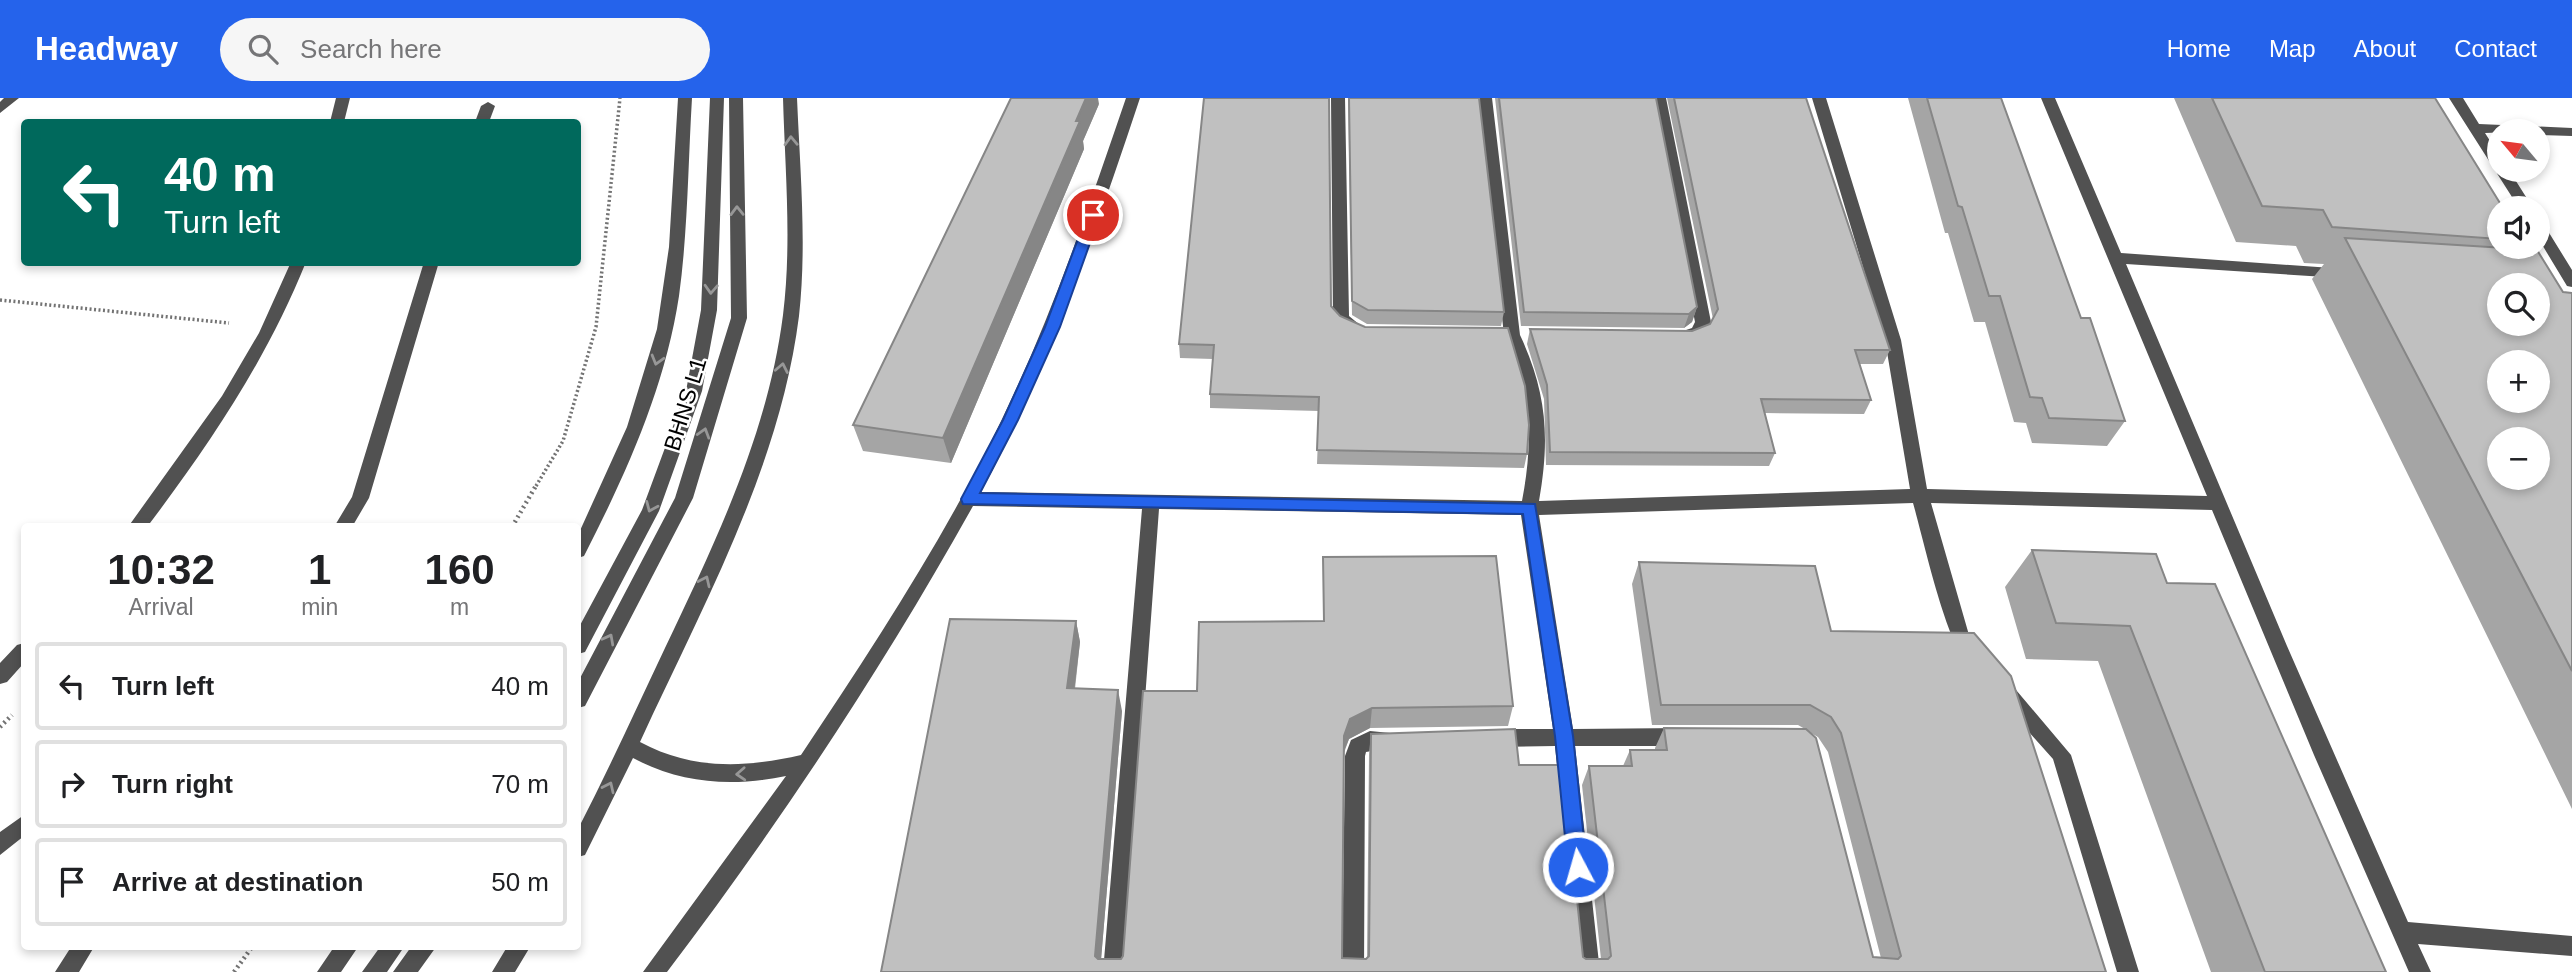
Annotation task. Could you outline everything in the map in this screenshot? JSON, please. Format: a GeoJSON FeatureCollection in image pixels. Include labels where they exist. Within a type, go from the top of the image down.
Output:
{"type":"FeatureCollection","features":[{"type":"Feature","properties":{"kind":"street"},"geometry":{"type":"LineString","coordinates":[[0,109],[12,98]]}},
{"type":"Feature","properties":{"kind":"street"},"geometry":{"type":"LineString","coordinates":[[338,119],[343,98]]}},
{"type":"Feature","properties":{"kind":"street"},"geometry":{"type":"LineString","coordinates":[[581,545],[626,452],[661,344],[676,250],[685,98]]}},
{"type":"Feature","properties":{"kind":"street","name":"BHNS L1"},"geometry":{"type":"LineString","coordinates":[[581,640],[650,512],[694,391],[709,310],[717,98]]}},
{"type":"Feature","properties":{"kind":"street","name":"BHNS L1"},"geometry":{"type":"LineString","coordinates":[[581,694],[684,498],[739,318],[737,98]]}},
{"type":"Feature","properties":{"kind":"street"},"geometry":{"type":"LineString","coordinates":[[581,842],[742,500],[765,434],[782,372],[791,314],[794,261],[790,98]]}},
{"type":"Feature","properties":{"kind":"street"},"geometry":{"type":"LineString","coordinates":[[654,972],[709,901],[808,762],[890,637],[969,499],[1010,420],[1052,327],[1085,241],[1133,98]]}},
{"type":"Feature","properties":{"kind":"street"},"geometry":{"type":"LineString","coordinates":[[1338,98],[1341,319],[1364,332],[1377,333]]}},
{"type":"Feature","properties":{"kind":"street"},"geometry":{"type":"LineString","coordinates":[[1485,98],[1512,335],[1528,369],[1536,416],[1538,460],[1530,508],[1564,736],[1589,972]]}},
{"type":"Feature","properties":{"kind":"street"},"geometry":{"type":"LineString","coordinates":[[1659,98],[1703,323],[1698,332],[1687,337],[1673,337]]}},
{"type":"Feature","properties":{"kind":"street"},"geometry":{"type":"LineString","coordinates":[[1819,98],[1893,341],[1920,496],[1961,638],[1985,670],[2061,755],[2128,972]]}},
{"type":"Feature","properties":{"kind":"street"},"geometry":{"type":"LineString","coordinates":[[2048,98],[2117,258],[2216,503],[2420,972]]}},
{"type":"Feature","properties":{"kind":"street"},"geometry":{"type":"LineString","coordinates":[[2456,98],[2487,147]]}},
{"type":"Feature","properties":{"kind":"street"},"geometry":{"type":"LineString","coordinates":[[483,119],[488,106]]}},
{"type":"Feature","properties":{"kind":"street"},"geometry":{"type":"LineString","coordinates":[[2475,128],[2572,132]]}},
{"type":"Feature","properties":{"kind":"street"},"geometry":{"type":"LineString","coordinates":[[2550,251],[2568,286]]}},
{"type":"Feature","properties":{"kind":"street"},"geometry":{"type":"LineString","coordinates":[[2117,258],[2355,274]]}},
{"type":"Feature","properties":{"kind":"street"},"geometry":{"type":"LineString","coordinates":[[139,523],[211,428],[275,320],[297,266]]}},
{"type":"Feature","properties":{"kind":"street"},"geometry":{"type":"LineString","coordinates":[[345,523],[360,498],[431,266]]}},
{"type":"Feature","properties":{"kind":"street"},"geometry":{"type":"LineString","coordinates":[[969,499],[1530,508],[1920,496],[2216,503]]}},
{"type":"Feature","properties":{"kind":"street"},"geometry":{"type":"LineString","coordinates":[[1114,972],[1151,502]]}},
{"type":"Feature","properties":{"kind":"street"},"geometry":{"type":"LineString","coordinates":[[0,676],[21,654]]}},
{"type":"Feature","properties":{"kind":"street"},"geometry":{"type":"LineString","coordinates":[[1481,738],[1701,737]]}},
{"type":"Feature","properties":{"kind":"street"},"geometry":{"type":"LineString","coordinates":[[1353,972],[1355,756],[1358,746],[1370,740],[1411,740]]}},
{"type":"Feature","properties":{"kind":"street"},"geometry":{"type":"LineString","coordinates":[[628,745],[652,759],[680,769],[710,774],[742,775],[775,771],[808,762]]}},
{"type":"Feature","properties":{"kind":"street"},"geometry":{"type":"LineString","coordinates":[[0,845],[21,827]]}},
{"type":"Feature","properties":{"kind":"street"},"geometry":{"type":"LineString","coordinates":[[2401,932],[2572,946]]}},
{"type":"Feature","properties":{"kind":"street"},"geometry":{"type":"LineString","coordinates":[[66,972],[81,950]]}},
{"type":"Feature","properties":{"kind":"street"},"geometry":{"type":"LineString","coordinates":[[328,972],[345,950]]}},
{"type":"Feature","properties":{"kind":"street"},"geometry":{"type":"LineString","coordinates":[[373,972],[391,950]]}},
{"type":"Feature","properties":{"kind":"street"},"geometry":{"type":"LineString","coordinates":[[404,972],[422,950]]}},
{"type":"Feature","properties":{"kind":"street"},"geometry":{"type":"LineString","coordinates":[[503,972],[517,950]]}},
{"type":"Feature","properties":{"kind":"path"},"geometry":{"type":"LineString","coordinates":[[514,523],[563,441],[596,327],[620,98]]}},
{"type":"Feature","properties":{"kind":"path"},"geometry":{"type":"LineString","coordinates":[[0,300],[243,325],[275,320]]}},
{"type":"Feature","properties":{"kind":"path"},"geometry":{"type":"LineString","coordinates":[[234,972],[250,950]]}},
{"type":"Feature","properties":{"kind":"building"},"geometry":{"type":"Polygon","coordinates":[[[1011,98],[1086,98],[1076,121],[1080,121],[943,438],[853,425],[1011,98]]]}},
{"type":"Feature","properties":{"kind":"building"},"geometry":{"type":"Polygon","coordinates":[[[1204,98],[1329,98],[1331,306],[1340,316],[1365,327],[1508,328],[1525,386],[1529,425],[1527,454],[1317,450],[1319,397],[1210,394],[1214,345],[1179,344],[1204,98]]]}},
{"type":"Feature","properties":{"kind":"building"},"geometry":{"type":"Polygon","coordinates":[[[1349,98],[1479,98],[1504,312],[1368,310],[1352,301],[1349,98]]]}},
{"type":"Feature","properties":{"kind":"building"},"geometry":{"type":"Polygon","coordinates":[[[1499,98],[1656,98],[1697,307],[1689,314],[1524,312],[1499,98]]]}},
{"type":"Feature","properties":{"kind":"building"},"geometry":{"type":"Polygon","coordinates":[[[1674,98],[1806,98],[1890,350],[1855,350],[1871,400],[1761,399],[1775,453],[1550,452],[1547,385],[1530,329],[1692,331],[1710,324],[1718,309],[1674,98]]]}},
{"type":"Feature","properties":{"kind":"building"},"geometry":{"type":"Polygon","coordinates":[[[1927,98],[2001,98],[2081,318],[2090,318],[2125,421],[2049,418],[2042,398],[2030,397],[2000,296],[1989,296],[1962,207],[1958,206],[1927,98]]]}},
{"type":"Feature","properties":{"kind":"building"},"geometry":{"type":"Polygon","coordinates":[[[2212,98],[2435,98],[2496,196],[2487,196],[2487,238],[2332,227],[2323,210],[2262,206],[2212,98]]]}},
{"type":"Feature","properties":{"kind":"building"},"geometry":{"type":"Polygon","coordinates":[[[2345,238],[2487,247],[2487,259],[2543,259],[2563,292],[2572,293],[2572,671],[2345,238]]]}},
{"type":"Feature","properties":{"kind":"building"},"geometry":{"type":"Polygon","coordinates":[[[2032,550],[2156,554],[2167,583],[2215,584],[2386,972],[2265,972],[2130,626],[2056,623],[2032,550]]]}},
{"type":"Feature","properties":{"kind":"building"},"geometry":{"type":"Polygon","coordinates":[[[1496,556],[1513,706],[1372,708],[1350,719],[1344,736],[1342,958],[1366,959],[1369,956],[1371,734],[1515,729],[1519,765],[1563,765],[1583,957],[1608,959],[1611,956],[1589,766],[1632,766],[1630,750],[1667,750],[1664,728],[1806,729],[1816,738],[1873,957],[1898,959],[1901,956],[1841,733],[1831,717],[1810,705],[1661,705],[1639,562],[1815,566],[1831,631],[1974,633],[2011,676],[2106,972],[881,972],[950,619],[1076,621],[1067,688],[1118,690],[1095,956],[1098,959],[1121,959],[1143,691],[1197,691],[1199,622],[1324,621],[1323,557],[1496,556]]]}},
{"type":"Feature","properties":{"kind":"route"},"geometry":{"type":"LineString","coordinates":[[1093,215],[1052,327],[1010,420],[969,499],[1530,508],[1564,736],[1578,867]]}}]}
